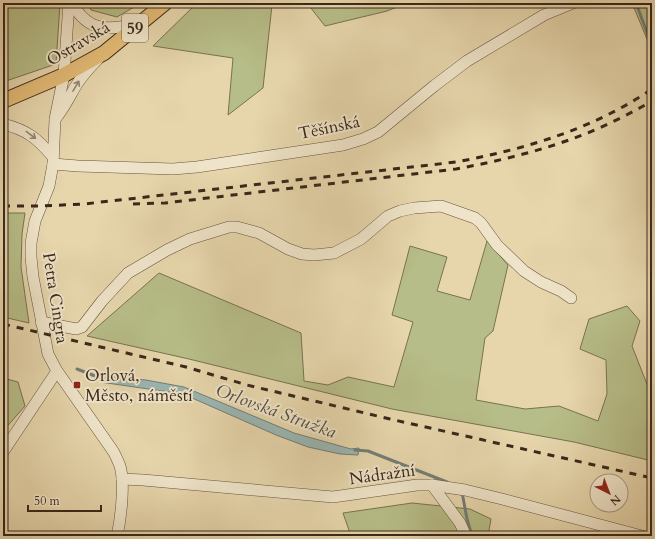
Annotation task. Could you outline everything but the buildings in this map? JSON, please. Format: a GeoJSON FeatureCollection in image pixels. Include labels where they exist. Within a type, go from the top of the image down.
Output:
{"type":"FeatureCollection","features":[{"type":"Feature","properties":{"kind":"main road","name":"Ostravská"},"geometry":{"type":"LineString","coordinates":[[3,101],[64,74],[104,53],[165,3]]}},
{"type":"Feature","properties":{"kind":"street"},"geometry":{"type":"LineString","coordinates":[[70,3],[85,20],[93,26],[119,28],[142,22]]}},
{"type":"Feature","properties":{"kind":"street","name":"Petra Cingra"},"geometry":{"type":"LineString","coordinates":[[70,3],[64,74],[56,119],[53,160],[49,186],[35,221],[31,243],[31,257],[33,277],[48,354],[57,371],[113,451],[120,465],[122,479],[120,520],[117,536]]}},
{"type":"Feature","properties":{"kind":"street","name":"Těšínská"},"geometry":{"type":"LineString","coordinates":[[53,160],[78,166],[166,169],[198,168],[343,144],[363,139],[383,128],[467,61],[544,15],[573,3]]}},
{"type":"Feature","properties":{"kind":"street","name":"Petra Cingra"},"geometry":{"type":"LineString","coordinates":[[56,119],[82,77],[104,53]]}},
{"type":"Feature","properties":{"kind":"street"},"geometry":{"type":"LineString","coordinates":[[3,124],[27,132],[36,139],[53,160]]}},
{"type":"Feature","properties":{"kind":"street"},"geometry":{"type":"LineString","coordinates":[[41,322],[76,329],[82,327],[102,301],[128,272],[190,239],[229,227],[246,229],[259,233],[288,249],[302,254],[314,255],[334,253],[350,246],[361,239],[388,216],[400,211],[414,208],[441,206],[475,218],[481,223],[497,245],[524,271],[571,298]]}},
{"type":"Feature","properties":{"kind":"street"},"geometry":{"type":"LineString","coordinates":[[3,452],[57,371]]}},
{"type":"Feature","properties":{"kind":"street","name":"Nádražní"},"geometry":{"type":"LineString","coordinates":[[122,479],[333,497],[417,485],[432,485],[465,490],[642,536]]}},
{"type":"Feature","properties":{"kind":"street"},"geometry":{"type":"LineString","coordinates":[[432,485],[460,523],[466,536]]}},
{"type":"Feature","properties":{"kind":"green space"},"geometry":{"type":"Polygon","coordinates":[[[3,3],[60,3],[56,64],[3,82],[3,3]]]}},
{"type":"Feature","properties":{"kind":"green space"},"geometry":{"type":"Polygon","coordinates":[[[88,3],[141,3],[117,17],[91,10],[88,3]]]}},
{"type":"Feature","properties":{"kind":"green space"},"geometry":{"type":"Polygon","coordinates":[[[197,3],[271,3],[272,5],[263,88],[228,115],[233,58],[153,46],[197,3]]]}},
{"type":"Feature","properties":{"kind":"green space"},"geometry":{"type":"Polygon","coordinates":[[[307,3],[407,3],[387,11],[325,26],[307,3]]]}},
{"type":"Feature","properties":{"kind":"green space"},"geometry":{"type":"Polygon","coordinates":[[[632,3],[652,3],[652,51],[632,3]]]}},
{"type":"Feature","properties":{"kind":"green space"},"geometry":{"type":"Polygon","coordinates":[[[3,213],[25,213],[22,234],[21,267],[29,323],[3,317],[3,213]]]}},
{"type":"Feature","properties":{"kind":"green space"},"geometry":{"type":"Polygon","coordinates":[[[487,241],[508,265],[493,331],[485,338],[476,400],[525,409],[559,406],[598,421],[607,394],[606,360],[580,349],[589,319],[627,306],[640,321],[632,346],[652,397],[652,461],[574,442],[392,409],[189,359],[87,336],[159,273],[301,333],[304,381],[328,385],[348,377],[394,387],[413,322],[392,315],[410,246],[447,257],[437,291],[470,300],[487,241]]]}},
{"type":"Feature","properties":{"kind":"green space"},"geometry":{"type":"Polygon","coordinates":[[[3,378],[18,382],[25,406],[3,431],[3,378]]]}},
{"type":"Feature","properties":{"kind":"green space"},"geometry":{"type":"Polygon","coordinates":[[[412,503],[470,509],[491,519],[488,536],[351,536],[343,513],[412,503]]]}},
{"type":"Feature","properties":{"kind":"water"},"geometry":{"type":"Polygon","coordinates":[[[102,376],[146,380],[184,387],[294,433],[351,449],[359,448],[358,455],[340,454],[308,447],[276,435],[183,394],[100,382],[102,376]]]}},
{"type":"Feature","properties":{"kind":"waterway"},"geometry":{"type":"LineString","coordinates":[[636,3],[652,46]]}},
{"type":"Feature","properties":{"kind":"waterway","name":"Orlovská Stružka"},"geometry":{"type":"LineString","coordinates":[[77,369],[103,379]]}},
{"type":"Feature","properties":{"kind":"waterway","name":"Orlovská Stružka"},"geometry":{"type":"LineString","coordinates":[[355,450],[368,451],[447,482]]}},
{"type":"Feature","properties":{"kind":"waterway","name":"Orlovská Stružka"},"geometry":{"type":"LineString","coordinates":[[462,492],[472,536]]}},
{"type":"Feature","properties":{"kind":"railway"},"geometry":{"type":"LineString","coordinates":[[3,206],[84,204],[456,162],[508,151],[558,136],[606,115],[630,103],[652,89]]}},
{"type":"Feature","properties":{"kind":"railway"},"geometry":{"type":"LineString","coordinates":[[133,204],[165,203],[456,169],[499,160],[555,145],[591,132],[652,101]]}},
{"type":"Feature","properties":{"kind":"railway"},"geometry":{"type":"LineString","coordinates":[[3,324],[186,367],[247,385],[390,419],[652,478]]}},
{"type":"Feature","properties":{"kind":"place","name":"Orlová, Město, náměstí"},"geometry":{"type":"Point","coordinates":[77,385]}}]}
